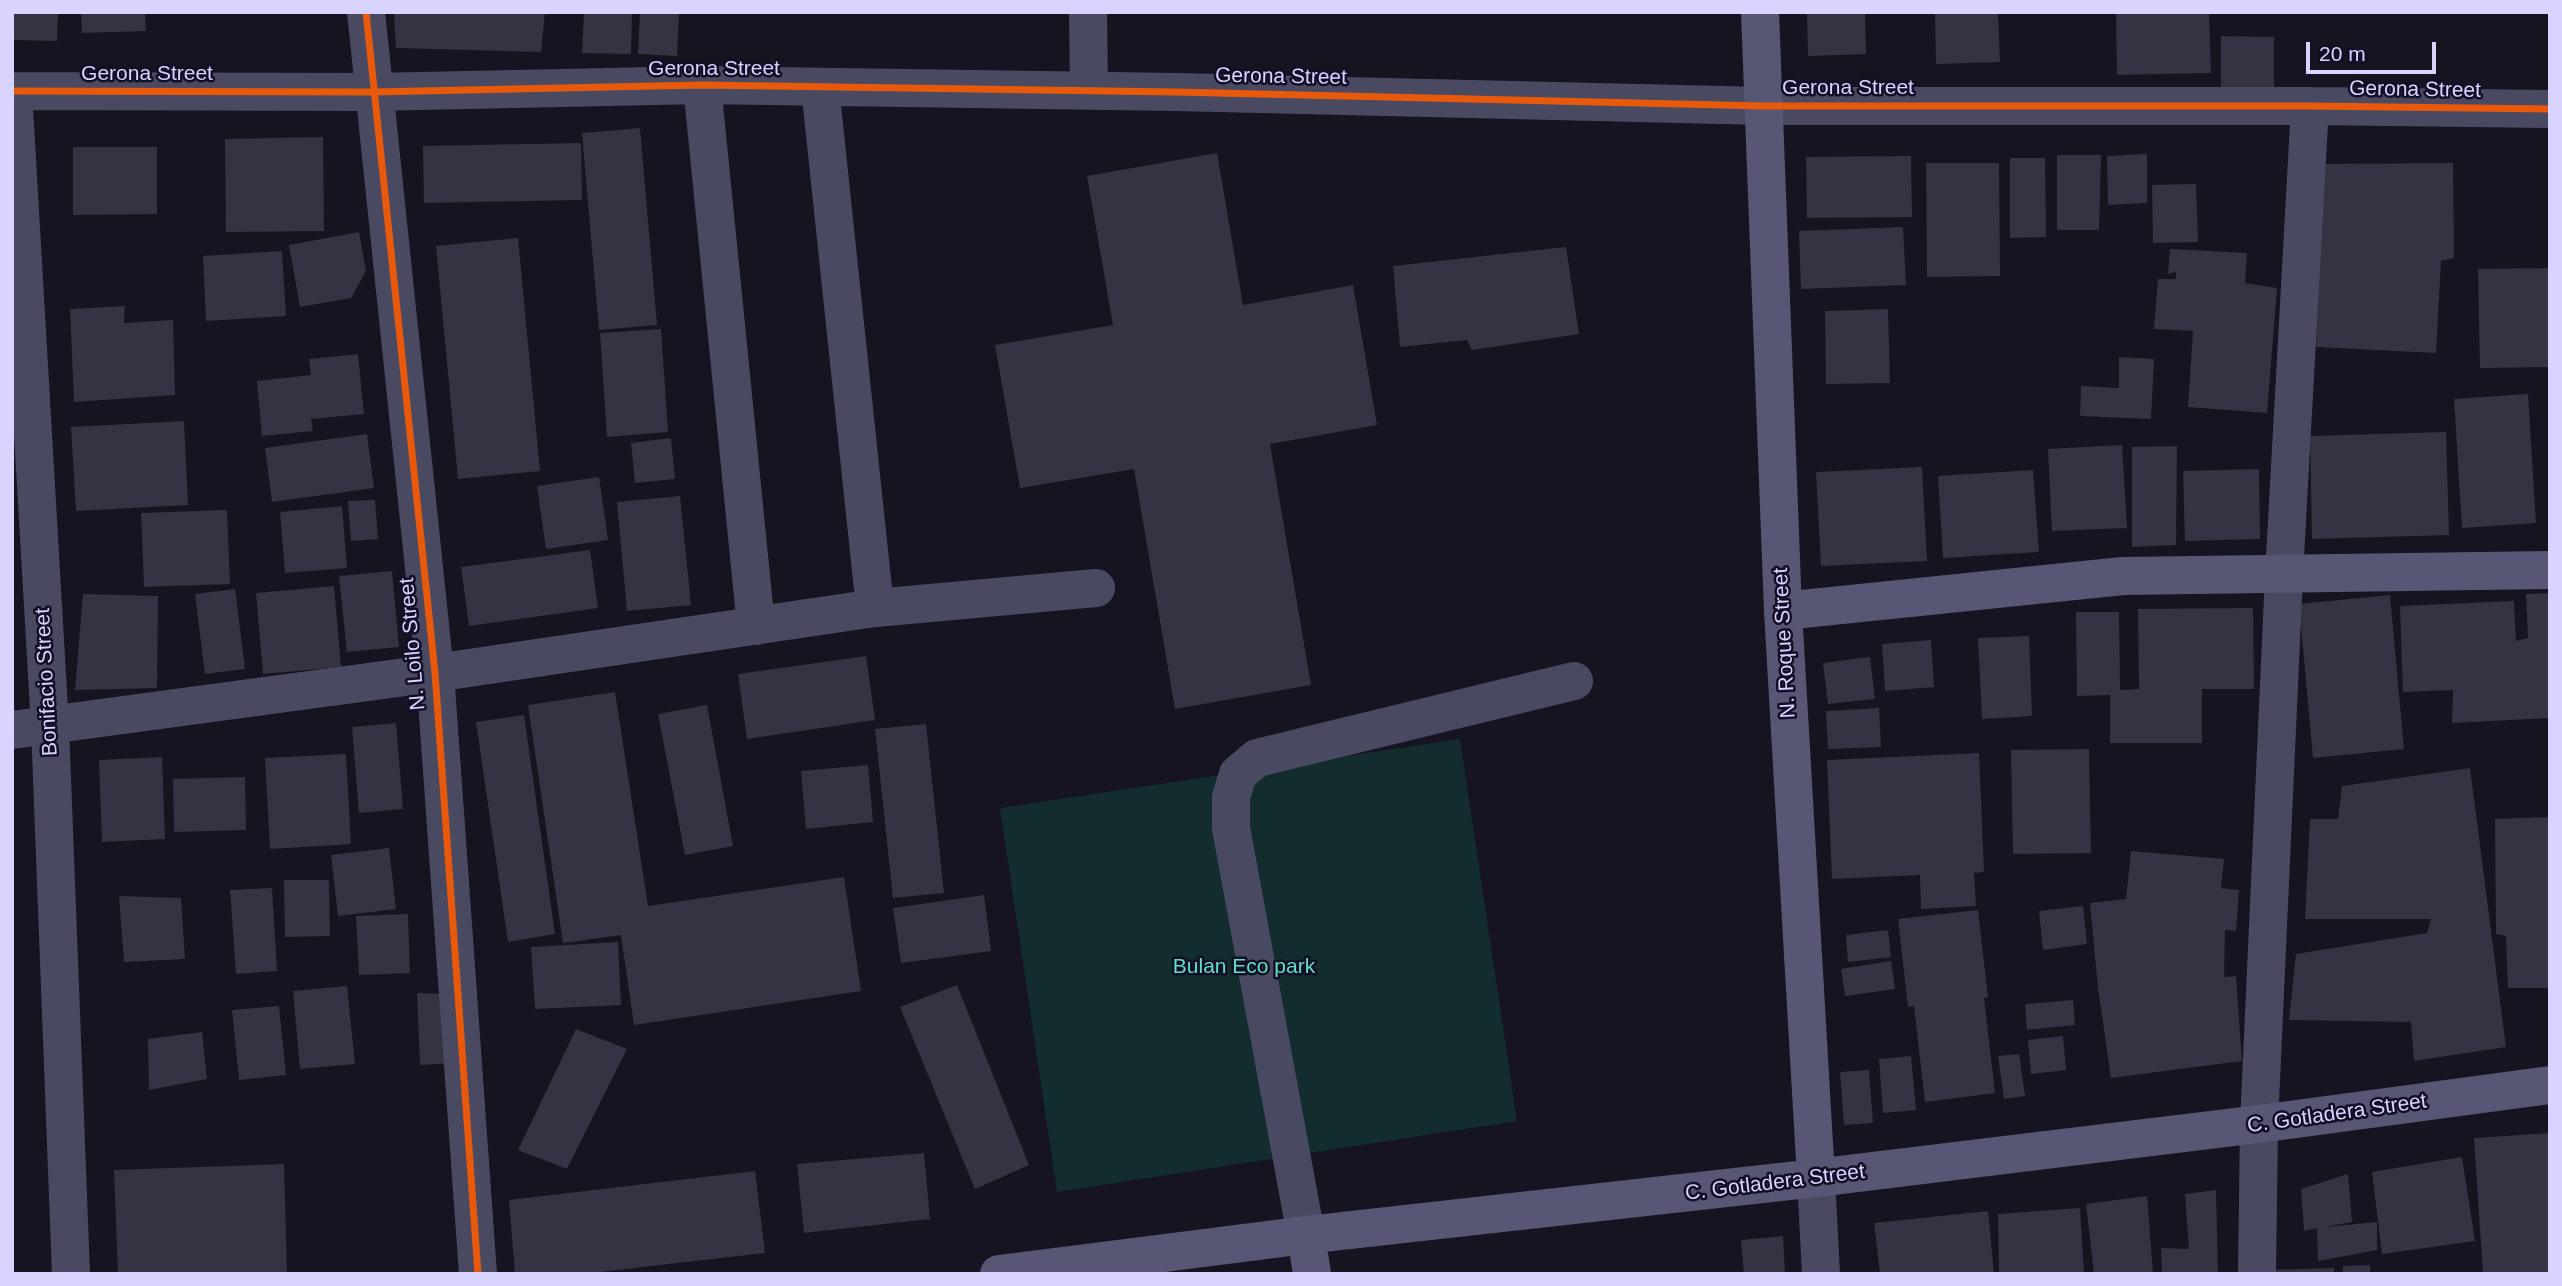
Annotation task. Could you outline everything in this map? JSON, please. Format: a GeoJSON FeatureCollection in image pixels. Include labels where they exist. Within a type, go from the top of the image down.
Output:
{"type":"FeatureCollection","features":[{"type":"Feature","properties":{"kind":"street","name":"N. Loilo Street"},"geometry":{"type":"LineString","coordinates":[[366,12],[435,673],[478,1274]]}},
{"type":"Feature","properties":{"kind":"street"},"geometry":{"type":"LineString","coordinates":[[1088,12],[1089,90]]}},
{"type":"Feature","properties":{"kind":"street","name":"N. Roque Street"},"geometry":{"type":"LineString","coordinates":[[1759,12],[1783,611],[1821,1274]]}},
{"type":"Feature","properties":{"kind":"street","name":"Gerona Street"},"geometry":{"type":"LineString","coordinates":[[13,91],[373,92],[702,85],[1089,90],[1764,106],[2550,109]]}},
{"type":"Feature","properties":{"kind":"street"},"geometry":{"type":"LineString","coordinates":[[702,85],[756,626]]}},
{"type":"Feature","properties":{"kind":"street"},"geometry":{"type":"LineString","coordinates":[[820,87],[875,608]]}},
{"type":"Feature","properties":{"kind":"street","name":"Bonifacio Street"},"geometry":{"type":"LineString","coordinates":[[13,91],[50,726],[71,1274]]}},
{"type":"Feature","properties":{"kind":"street"},"geometry":{"type":"LineString","coordinates":[[2257,1274],[2259,1124],[2309,106]]}},
{"type":"Feature","properties":{"kind":"street"},"geometry":{"type":"LineString","coordinates":[[1783,611],[2123,576],[2550,570]]}},
{"type":"Feature","properties":{"kind":"street"},"geometry":{"type":"LineString","coordinates":[[12,730],[435,673],[875,608],[1096,588]]}},
{"type":"Feature","properties":{"kind":"street"},"geometry":{"type":"LineString","coordinates":[[1312,1274],[1231,828],[1231,797],[1238,774],[1257,758],[1574,681]]}},
{"type":"Feature","properties":{"kind":"street","name":"C. Gotladera Street"},"geometry":{"type":"LineString","coordinates":[[999,1274],[1816,1178],[2259,1124],[2550,1085]]}},
{"type":"Feature","properties":{"kind":"green space","name":"Bulan Eco park"},"geometry":{"type":"Polygon","coordinates":[[[1460,739],[1517,1121],[1057,1192],[1000,808],[1460,739]]]}},
{"type":"Feature","properties":{"kind":"building"},"geometry":{"type":"Polygon","coordinates":[[[12,12],[58,12],[57,41],[12,40],[12,12]]]}},
{"type":"Feature","properties":{"kind":"building"},"geometry":{"type":"Polygon","coordinates":[[[81,12],[145,12],[146,31],[82,33],[81,12]]]}},
{"type":"Feature","properties":{"kind":"building"},"geometry":{"type":"Polygon","coordinates":[[[394,12],[545,12],[541,52],[396,48],[394,12]]]}},
{"type":"Feature","properties":{"kind":"building"},"geometry":{"type":"Polygon","coordinates":[[[584,12],[632,12],[631,54],[582,53],[584,12]]]}},
{"type":"Feature","properties":{"kind":"building"},"geometry":{"type":"Polygon","coordinates":[[[640,12],[679,12],[677,56],[638,54],[640,12]]]}},
{"type":"Feature","properties":{"kind":"building"},"geometry":{"type":"Polygon","coordinates":[[[1807,12],[1865,12],[1866,54],[1808,56],[1807,12]]]}},
{"type":"Feature","properties":{"kind":"building"},"geometry":{"type":"Polygon","coordinates":[[[1935,12],[1998,12],[2000,62],[1936,64],[1935,12]]]}},
{"type":"Feature","properties":{"kind":"building"},"geometry":{"type":"Polygon","coordinates":[[[2116,12],[2209,12],[2211,73],[2117,75],[2116,12]]]}},
{"type":"Feature","properties":{"kind":"building"},"geometry":{"type":"Polygon","coordinates":[[[2221,36],[2274,37],[2274,87],[2221,87],[2221,36]]]}},
{"type":"Feature","properties":{"kind":"building"},"geometry":{"type":"Polygon","coordinates":[[[640,128],[657,325],[599,330],[582,133],[640,128]]]}},
{"type":"Feature","properties":{"kind":"building"},"geometry":{"type":"Polygon","coordinates":[[[323,137],[324,231],[226,232],[225,139],[323,137]]]}},
{"type":"Feature","properties":{"kind":"building"},"geometry":{"type":"Polygon","coordinates":[[[581,143],[582,200],[424,203],[423,146],[581,143]]]}},
{"type":"Feature","properties":{"kind":"building"},"geometry":{"type":"Polygon","coordinates":[[[73,147],[157,147],[157,214],[73,215],[73,147]]]}},
{"type":"Feature","properties":{"kind":"building"},"geometry":{"type":"Polygon","coordinates":[[[1217,153],[1243,305],[1353,285],[1377,425],[1270,444],[1311,685],[1175,709],[1134,469],[1020,488],[995,345],[1113,325],[1087,176],[1217,153]]]}},
{"type":"Feature","properties":{"kind":"building"},"geometry":{"type":"Polygon","coordinates":[[[2147,154],[2147,203],[2108,205],[2107,156],[2147,154]]]}},
{"type":"Feature","properties":{"kind":"building"},"geometry":{"type":"Polygon","coordinates":[[[2057,155],[2101,155],[2099,230],[2057,230],[2057,155]]]}},
{"type":"Feature","properties":{"kind":"building"},"geometry":{"type":"Polygon","coordinates":[[[1911,156],[1912,217],[1807,218],[1806,157],[1911,156]]]}},
{"type":"Feature","properties":{"kind":"building"},"geometry":{"type":"Polygon","coordinates":[[[2010,158],[2045,158],[2046,237],[2010,238],[2010,158]]]}},
{"type":"Feature","properties":{"kind":"building"},"geometry":{"type":"Polygon","coordinates":[[[1926,163],[1999,163],[2000,276],[1927,277],[1926,163]]]}},
{"type":"Feature","properties":{"kind":"building"},"geometry":{"type":"Polygon","coordinates":[[[2453,163],[2454,258],[2441,261],[2436,353],[2316,347],[2322,164],[2453,163]]]}},
{"type":"Feature","properties":{"kind":"building"},"geometry":{"type":"Polygon","coordinates":[[[2196,184],[2198,242],[2153,243],[2152,185],[2196,184]]]}},
{"type":"Feature","properties":{"kind":"building"},"geometry":{"type":"Polygon","coordinates":[[[1903,227],[1906,285],[1801,289],[1799,231],[1903,227]]]}},
{"type":"Feature","properties":{"kind":"building"},"geometry":{"type":"Polygon","coordinates":[[[359,232],[366,271],[351,298],[300,307],[289,245],[359,232]]]}},
{"type":"Feature","properties":{"kind":"building"},"geometry":{"type":"Polygon","coordinates":[[[518,238],[540,471],[458,479],[436,246],[518,238]]]}},
{"type":"Feature","properties":{"kind":"building"},"geometry":{"type":"Polygon","coordinates":[[[1566,247],[1579,334],[1472,350],[1467,340],[1400,347],[1393,266],[1566,247]]]}},
{"type":"Feature","properties":{"kind":"building"},"geometry":{"type":"Polygon","coordinates":[[[2170,249],[2247,253],[2245,283],[2277,288],[2267,413],[2188,407],[2193,331],[2154,329],[2158,279],[2176,279],[2176,272],[2168,274],[2170,249]]]}},
{"type":"Feature","properties":{"kind":"building"},"geometry":{"type":"Polygon","coordinates":[[[282,251],[286,316],[206,321],[203,256],[282,251]]]}},
{"type":"Feature","properties":{"kind":"building"},"geometry":{"type":"Polygon","coordinates":[[[2550,268],[2550,367],[2480,368],[2478,269],[2550,268]]]}},
{"type":"Feature","properties":{"kind":"building"},"geometry":{"type":"Polygon","coordinates":[[[125,306],[124,323],[173,320],[175,395],[74,402],[70,309],[125,306]]]}},
{"type":"Feature","properties":{"kind":"building"},"geometry":{"type":"Polygon","coordinates":[[[1888,309],[1890,383],[1826,384],[1825,311],[1888,309]]]}},
{"type":"Feature","properties":{"kind":"building"},"geometry":{"type":"Polygon","coordinates":[[[661,329],[668,432],[607,437],[600,333],[661,329]]]}},
{"type":"Feature","properties":{"kind":"building"},"geometry":{"type":"Polygon","coordinates":[[[358,354],[364,414],[311,419],[313,431],[262,436],[257,381],[311,375],[309,359],[358,354]]]}},
{"type":"Feature","properties":{"kind":"building"},"geometry":{"type":"Polygon","coordinates":[[[2119,357],[2154,359],[2151,419],[2080,416],[2081,386],[2119,388],[2119,357]]]}},
{"type":"Feature","properties":{"kind":"building"},"geometry":{"type":"Polygon","coordinates":[[[2528,394],[2536,523],[2462,528],[2454,399],[2528,394]]]}},
{"type":"Feature","properties":{"kind":"building"},"geometry":{"type":"Polygon","coordinates":[[[184,421],[188,505],[76,511],[71,427],[184,421]]]}},
{"type":"Feature","properties":{"kind":"building"},"geometry":{"type":"Polygon","coordinates":[[[2446,432],[2449,535],[2312,539],[2310,436],[2446,432]]]}},
{"type":"Feature","properties":{"kind":"building"},"geometry":{"type":"Polygon","coordinates":[[[367,434],[374,488],[272,502],[265,448],[367,434]]]}},
{"type":"Feature","properties":{"kind":"building"},"geometry":{"type":"Polygon","coordinates":[[[671,438],[675,479],[635,483],[631,443],[671,438]]]}},
{"type":"Feature","properties":{"kind":"building"},"geometry":{"type":"Polygon","coordinates":[[[2122,445],[2127,528],[2052,531],[2048,449],[2122,445]]]}},
{"type":"Feature","properties":{"kind":"building"},"geometry":{"type":"Polygon","coordinates":[[[2177,446],[2176,545],[2132,547],[2132,447],[2177,446]]]}},
{"type":"Feature","properties":{"kind":"building"},"geometry":{"type":"Polygon","coordinates":[[[1922,467],[1927,561],[1821,566],[1816,472],[1922,467]]]}},
{"type":"Feature","properties":{"kind":"building"},"geometry":{"type":"Polygon","coordinates":[[[2259,469],[2260,539],[2185,541],[2183,471],[2259,469]]]}},
{"type":"Feature","properties":{"kind":"building"},"geometry":{"type":"Polygon","coordinates":[[[2033,470],[2039,552],[1943,558],[1938,476],[2033,470]]]}},
{"type":"Feature","properties":{"kind":"building"},"geometry":{"type":"Polygon","coordinates":[[[599,477],[608,540],[546,549],[537,486],[599,477]]]}},
{"type":"Feature","properties":{"kind":"building"},"geometry":{"type":"Polygon","coordinates":[[[680,496],[691,605],[627,611],[617,502],[680,496]]]}},
{"type":"Feature","properties":{"kind":"building"},"geometry":{"type":"Polygon","coordinates":[[[375,500],[378,539],[351,541],[348,501],[375,500]]]}},
{"type":"Feature","properties":{"kind":"building"},"geometry":{"type":"Polygon","coordinates":[[[342,506],[347,568],[285,573],[280,512],[342,506]]]}},
{"type":"Feature","properties":{"kind":"building"},"geometry":{"type":"Polygon","coordinates":[[[227,510],[230,584],[144,587],[141,513],[227,510]]]}},
{"type":"Feature","properties":{"kind":"building"},"geometry":{"type":"Polygon","coordinates":[[[590,550],[598,608],[469,626],[461,567],[590,550]]]}},
{"type":"Feature","properties":{"kind":"building"},"geometry":{"type":"Polygon","coordinates":[[[392,571],[399,647],[347,652],[339,576],[392,571]]]}},
{"type":"Feature","properties":{"kind":"building"},"geometry":{"type":"Polygon","coordinates":[[[334,586],[341,667],[263,674],[256,593],[334,586]]]}},
{"type":"Feature","properties":{"kind":"building"},"geometry":{"type":"Polygon","coordinates":[[[235,589],[245,669],[205,674],[195,594],[235,589]]]}},
{"type":"Feature","properties":{"kind":"building"},"geometry":{"type":"Polygon","coordinates":[[[2550,593],[2550,718],[2452,723],[2453,690],[2403,692],[2400,606],[2514,601],[2516,641],[2528,638],[2526,594],[2550,593]]]}},
{"type":"Feature","properties":{"kind":"building"},"geometry":{"type":"Polygon","coordinates":[[[83,594],[158,596],[157,688],[75,690],[83,594]]]}},
{"type":"Feature","properties":{"kind":"building"},"geometry":{"type":"Polygon","coordinates":[[[2390,595],[2404,749],[2313,758],[2299,604],[2390,595]]]}},
{"type":"Feature","properties":{"kind":"building"},"geometry":{"type":"Polygon","coordinates":[[[2253,608],[2254,689],[2202,689],[2202,743],[2110,743],[2110,695],[2077,696],[2076,612],[2119,612],[2120,690],[2139,689],[2138,609],[2253,608]]]}},
{"type":"Feature","properties":{"kind":"building"},"geometry":{"type":"Polygon","coordinates":[[[2029,636],[2032,716],[1982,719],[1978,638],[2029,636]]]}},
{"type":"Feature","properties":{"kind":"building"},"geometry":{"type":"Polygon","coordinates":[[[1931,640],[1934,687],[1885,691],[1882,644],[1931,640]]]}},
{"type":"Feature","properties":{"kind":"building"},"geometry":{"type":"Polygon","coordinates":[[[866,656],[875,720],[747,739],[738,674],[866,656]]]}},
{"type":"Feature","properties":{"kind":"building"},"geometry":{"type":"Polygon","coordinates":[[[1870,657],[1875,699],[1828,704],[1823,663],[1870,657]]]}},
{"type":"Feature","properties":{"kind":"building"},"geometry":{"type":"Polygon","coordinates":[[[615,692],[648,906],[844,877],[861,991],[634,1025],[621,935],[563,943],[528,705],[615,692]]]}},
{"type":"Feature","properties":{"kind":"building"},"geometry":{"type":"Polygon","coordinates":[[[707,705],[733,846],[685,855],[658,714],[707,705]]]}},
{"type":"Feature","properties":{"kind":"building"},"geometry":{"type":"Polygon","coordinates":[[[1879,708],[1881,747],[1828,749],[1826,711],[1879,708]]]}},
{"type":"Feature","properties":{"kind":"building"},"geometry":{"type":"Polygon","coordinates":[[[524,715],[555,934],[508,942],[476,722],[524,715]]]}},
{"type":"Feature","properties":{"kind":"building"},"geometry":{"type":"Polygon","coordinates":[[[396,723],[403,809],[359,813],[352,727],[396,723]]]}},
{"type":"Feature","properties":{"kind":"building"},"geometry":{"type":"Polygon","coordinates":[[[926,724],[944,893],[893,898],[875,729],[926,724]]]}},
{"type":"Feature","properties":{"kind":"building"},"geometry":{"type":"Polygon","coordinates":[[[2089,749],[2091,853],[2013,854],[2011,750],[2089,749]]]}},
{"type":"Feature","properties":{"kind":"building"},"geometry":{"type":"Polygon","coordinates":[[[1979,753],[1984,872],[1974,873],[1976,906],[1921,909],[1920,875],[1832,879],[1827,760],[1979,753]]]}},
{"type":"Feature","properties":{"kind":"building"},"geometry":{"type":"Polygon","coordinates":[[[346,754],[351,844],[270,849],[265,758],[346,754]]]}},
{"type":"Feature","properties":{"kind":"building"},"geometry":{"type":"Polygon","coordinates":[[[162,757],[165,839],[102,842],[99,760],[162,757]]]}},
{"type":"Feature","properties":{"kind":"building"},"geometry":{"type":"Polygon","coordinates":[[[868,765],[873,822],[806,829],[801,771],[868,765]]]}},
{"type":"Feature","properties":{"kind":"building"},"geometry":{"type":"Polygon","coordinates":[[[2470,768],[2506,1047],[2414,1061],[2411,1022],[2289,1020],[2296,954],[2427,933],[2431,919],[2305,919],[2310,819],[2338,819],[2342,786],[2470,768]]]}},
{"type":"Feature","properties":{"kind":"building"},"geometry":{"type":"Polygon","coordinates":[[[245,777],[246,830],[174,832],[173,779],[245,777]]]}},
{"type":"Feature","properties":{"kind":"building"},"geometry":{"type":"Polygon","coordinates":[[[2550,817],[2550,988],[2508,988],[2506,936],[2496,934],[2495,819],[2550,817]]]}},
{"type":"Feature","properties":{"kind":"building"},"geometry":{"type":"Polygon","coordinates":[[[389,848],[396,909],[338,916],[331,855],[389,848]]]}},
{"type":"Feature","properties":{"kind":"building"},"geometry":{"type":"Polygon","coordinates":[[[2131,851],[2224,859],[2221,888],[2239,890],[2236,931],[2225,930],[2224,977],[2236,976],[2242,1061],[2111,1078],[2098,988],[2090,903],[2126,899],[2131,851]]]}},
{"type":"Feature","properties":{"kind":"building"},"geometry":{"type":"Polygon","coordinates":[[[284,880],[329,880],[330,936],[285,937],[284,880]]]}},
{"type":"Feature","properties":{"kind":"building"},"geometry":{"type":"Polygon","coordinates":[[[272,888],[277,971],[236,974],[230,890],[272,888]]]}},
{"type":"Feature","properties":{"kind":"building"},"geometry":{"type":"Polygon","coordinates":[[[984,895],[991,951],[901,963],[893,908],[984,895]]]}},
{"type":"Feature","properties":{"kind":"building"},"geometry":{"type":"Polygon","coordinates":[[[119,896],[181,898],[185,959],[124,962],[119,896]]]}},
{"type":"Feature","properties":{"kind":"building"},"geometry":{"type":"Polygon","coordinates":[[[2083,906],[2087,944],[2043,950],[2039,911],[2083,906]]]}},
{"type":"Feature","properties":{"kind":"building"},"geometry":{"type":"Polygon","coordinates":[[[1978,910],[1988,997],[1984,998],[1995,1093],[1925,1102],[1914,1006],[1908,1007],[1898,919],[1978,910]]]}},
{"type":"Feature","properties":{"kind":"building"},"geometry":{"type":"Polygon","coordinates":[[[408,914],[410,973],[359,975],[356,916],[408,914]]]}},
{"type":"Feature","properties":{"kind":"building"},"geometry":{"type":"Polygon","coordinates":[[[1888,930],[1891,957],[1848,962],[1846,935],[1888,930]]]}},
{"type":"Feature","properties":{"kind":"building"},"geometry":{"type":"Polygon","coordinates":[[[618,942],[621,1005],[535,1009],[531,947],[618,942]]]}},
{"type":"Feature","properties":{"kind":"building"},"geometry":{"type":"Polygon","coordinates":[[[1891,961],[1895,989],[1845,996],[1841,969],[1891,961]]]}},
{"type":"Feature","properties":{"kind":"building"},"geometry":{"type":"Polygon","coordinates":[[[957,985],[1029,1165],[975,1189],[900,1007],[957,985]]]}},
{"type":"Feature","properties":{"kind":"building"},"geometry":{"type":"Polygon","coordinates":[[[347,986],[355,1064],[300,1069],[293,991],[347,986]]]}},
{"type":"Feature","properties":{"kind":"building"},"geometry":{"type":"Polygon","coordinates":[[[417,993],[449,994],[454,1063],[420,1065],[417,993]]]}},
{"type":"Feature","properties":{"kind":"building"},"geometry":{"type":"Polygon","coordinates":[[[2073,1000],[2075,1025],[2027,1030],[2025,1004],[2073,1000]]]}},
{"type":"Feature","properties":{"kind":"building"},"geometry":{"type":"Polygon","coordinates":[[[279,1006],[286,1075],[239,1080],[232,1010],[279,1006]]]}},
{"type":"Feature","properties":{"kind":"building"},"geometry":{"type":"Polygon","coordinates":[[[576,1029],[627,1049],[567,1169],[518,1150],[576,1029]]]}},
{"type":"Feature","properties":{"kind":"building"},"geometry":{"type":"Polygon","coordinates":[[[202,1032],[207,1079],[149,1090],[148,1039],[202,1032]]]}},
{"type":"Feature","properties":{"kind":"building"},"geometry":{"type":"Polygon","coordinates":[[[2063,1036],[2066,1070],[2031,1074],[2028,1040],[2063,1036]]]}},
{"type":"Feature","properties":{"kind":"building"},"geometry":{"type":"Polygon","coordinates":[[[2019,1054],[2025,1096],[2004,1099],[1998,1056],[2019,1054]]]}},
{"type":"Feature","properties":{"kind":"building"},"geometry":{"type":"Polygon","coordinates":[[[1911,1056],[1916,1110],[1883,1113],[1879,1059],[1911,1056]]]}},
{"type":"Feature","properties":{"kind":"building"},"geometry":{"type":"Polygon","coordinates":[[[1869,1070],[1873,1123],[1844,1125],[1840,1072],[1869,1070]]]}},
{"type":"Feature","properties":{"kind":"building"},"geometry":{"type":"Polygon","coordinates":[[[2550,1133],[2550,1274],[2483,1274],[2474,1138],[2550,1133]]]}},
{"type":"Feature","properties":{"kind":"building"},"geometry":{"type":"Polygon","coordinates":[[[924,1153],[930,1219],[804,1233],[797,1164],[924,1153]]]}},
{"type":"Feature","properties":{"kind":"building"},"geometry":{"type":"Polygon","coordinates":[[[2462,1157],[2475,1241],[2382,1254],[2372,1172],[2462,1157]]]}},
{"type":"Feature","properties":{"kind":"building"},"geometry":{"type":"Polygon","coordinates":[[[284,1164],[287,1274],[118,1274],[114,1170],[284,1164]]]}},
{"type":"Feature","properties":{"kind":"building"},"geometry":{"type":"Polygon","coordinates":[[[755,1171],[765,1253],[582,1274],[515,1274],[509,1200],[755,1171]]]}},
{"type":"Feature","properties":{"kind":"building"},"geometry":{"type":"Polygon","coordinates":[[[2348,1174],[2352,1222],[2325,1227],[2377,1222],[2377,1250],[2318,1261],[2317,1228],[2304,1231],[2301,1189],[2348,1174]]]}},
{"type":"Feature","properties":{"kind":"building"},"geometry":{"type":"Polygon","coordinates":[[[2216,1190],[2218,1274],[2162,1274],[2161,1248],[2189,1249],[2185,1194],[2216,1190]]]}},
{"type":"Feature","properties":{"kind":"building"},"geometry":{"type":"Polygon","coordinates":[[[2147,1196],[2153,1273],[2094,1274],[2086,1204],[2147,1196]]]}},
{"type":"Feature","properties":{"kind":"building"},"geometry":{"type":"Polygon","coordinates":[[[2080,1208],[2084,1274],[1999,1274],[1998,1214],[2080,1208]]]}},
{"type":"Feature","properties":{"kind":"building"},"geometry":{"type":"Polygon","coordinates":[[[1988,1211],[1994,1274],[1880,1274],[1874,1223],[1988,1211]]]}},
{"type":"Feature","properties":{"kind":"building"},"geometry":{"type":"Polygon","coordinates":[[[1783,1236],[1785,1274],[1744,1274],[1741,1240],[1783,1236]]]}},
{"type":"Feature","properties":{"kind":"building"},"geometry":{"type":"Polygon","coordinates":[[[2370,1265],[2370,1274],[2343,1274],[2343,1266],[2370,1265]]]}},
{"type":"Feature","properties":{"kind":"building"},"geometry":{"type":"Polygon","coordinates":[[[2334,1268],[2334,1274],[2269,1274],[2269,1270],[2334,1268]]]}},
{"type":"Feature","properties":{"kind":"cycle path"},"geometry":{"type":"LineString","coordinates":[[366,12],[435,673],[478,1274]]}},
{"type":"Feature","properties":{"kind":"cycle path"},"geometry":{"type":"LineString","coordinates":[[12,91],[373,92],[702,85],[1176,92],[1764,106],[2550,109]]}}]}
